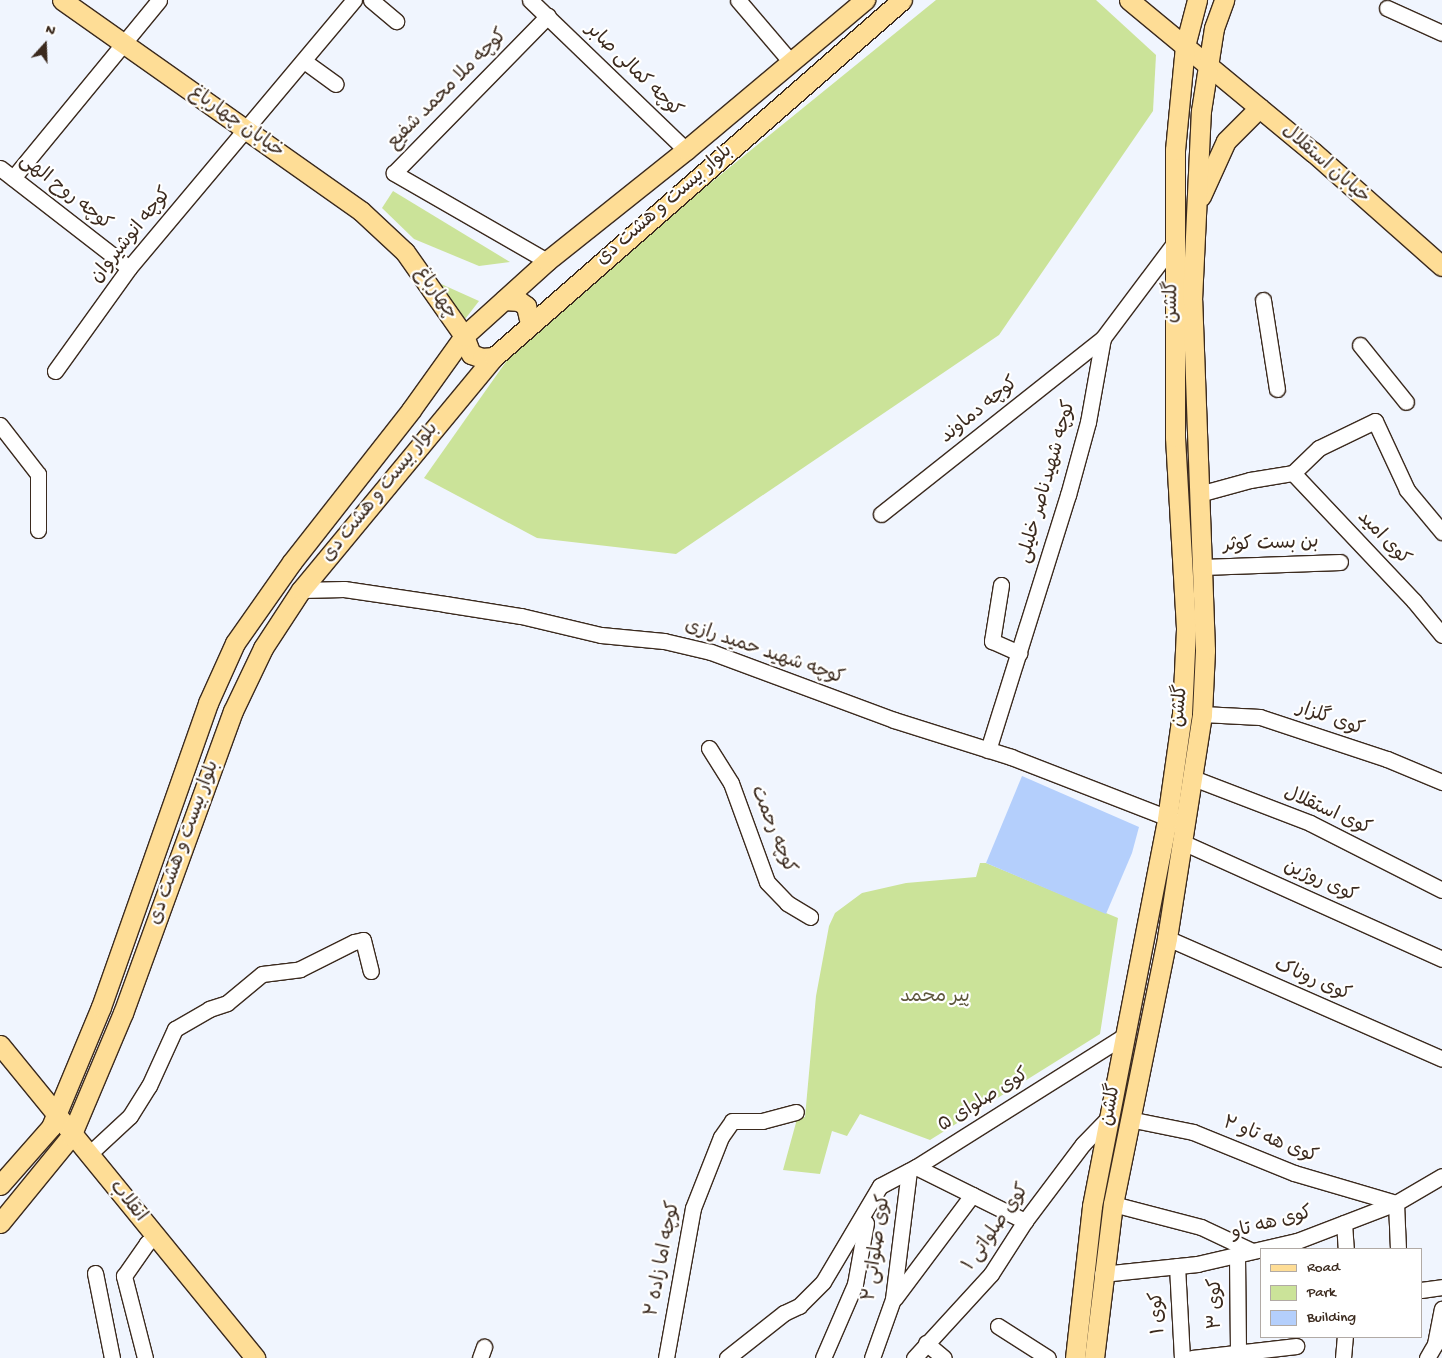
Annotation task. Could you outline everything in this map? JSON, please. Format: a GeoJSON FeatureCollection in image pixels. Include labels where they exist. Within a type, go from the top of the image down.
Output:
{"type":"FeatureCollection","features":[{"type":"Feature","properties":{"kind":"main road","name":"خیابان چهارباغ"},"geometry":{"type":"LineString","coordinates":[[62,0],[360,211],[405,252]]}},
{"type":"Feature","properties":{"kind":"main road","name":"بلوار بیست و هشت دی"},"geometry":{"type":"LineString","coordinates":[[0,1185],[53,1121],[102,1007],[164,823],[208,703],[235,643],[292,562],[412,410],[464,336],[547,261],[686,150],[865,0]]}},
{"type":"Feature","properties":{"kind":"main road","name":"بلوار بیست و هشت دی"},"geometry":{"type":"LineString","coordinates":[[0,1223],[69,1140],[123,1014],[233,711],[264,648],[301,590],[494,357],[530,323],[902,0]]}},
{"type":"Feature","properties":{"kind":"main road","name":"خیابان استقلال"},"geometry":{"type":"LineString","coordinates":[[1129,0],[1313,152],[1442,266]]}},
{"type":"Feature","properties":{"kind":"main road","name":"گلشن"},"geometry":{"type":"LineString","coordinates":[[1094,1358],[1102,1274],[1113,1204],[1167,938],[1178,828],[1186,628],[1175,437],[1175,150],[1185,46],[1197,0]]}},
{"type":"Feature","properties":{"kind":"main road","name":"گلشن"},"geometry":{"type":"LineString","coordinates":[[1075,1358],[1085,1249],[1108,1118],[1126,1035],[1178,828],[1193,778],[1202,714],[1205,650],[1192,300],[1201,111],[1214,28],[1224,0]]}},
{"type":"Feature","properties":{"kind":"main road"},"geometry":{"type":"LineString","coordinates":[[1197,206],[1226,141],[1259,108]]}},
{"type":"Feature","properties":{"kind":"main road"},"geometry":{"type":"LineString","coordinates":[[686,150],[692,165],[707,169]]}},
{"type":"Feature","properties":{"kind":"main road","name":"چهارباغ"},"geometry":{"type":"LineString","coordinates":[[405,252],[464,336],[472,354],[482,358],[494,357]]}},
{"type":"Feature","properties":{"kind":"main road"},"geometry":{"type":"LineString","coordinates":[[504,300],[519,301],[526,306],[530,323]]}},
{"type":"Feature","properties":{"kind":"main road"},"geometry":{"type":"LineString","coordinates":[[412,410],[434,428]]}},
{"type":"Feature","properties":{"kind":"main road"},"geometry":{"type":"LineString","coordinates":[[164,823],[188,832]]}},
{"type":"Feature","properties":{"kind":"main road","name":"انقلاب"},"geometry":{"type":"LineString","coordinates":[[0,1045],[53,1121]]}},
{"type":"Feature","properties":{"kind":"main road","name":"انقلاب"},"geometry":{"type":"LineString","coordinates":[[0,1064],[53,1121],[151,1240],[256,1358]]}},
{"type":"Feature","properties":{"kind":"main road","name":"انقلاب"},"geometry":{"type":"LineString","coordinates":[[69,1140],[88,1155],[240,1358]]}},
{"type":"Feature","properties":{"kind":"street"},"geometry":{"type":"LineString","coordinates":[[14,178],[159,0]]}},
{"type":"Feature","properties":{"kind":"street","name":"کوچه انوشیروان"},"geometry":{"type":"LineString","coordinates":[[55,371],[129,268],[354,0]]}},
{"type":"Feature","properties":{"kind":"street"},"geometry":{"type":"LineString","coordinates":[[371,0],[396,21]]}},
{"type":"Feature","properties":{"kind":"street","name":"کوچه کمالی صابر"},"geometry":{"type":"LineString","coordinates":[[530,0],[686,150]]}},
{"type":"Feature","properties":{"kind":"street"},"geometry":{"type":"LineString","coordinates":[[738,0],[791,62]]}},
{"type":"Feature","properties":{"kind":"street"},"geometry":{"type":"LineString","coordinates":[[1387,8],[1442,33]]}},
{"type":"Feature","properties":{"kind":"street","name":"کوچه ملا محمد شفیع"},"geometry":{"type":"LineString","coordinates":[[547,261],[394,173],[548,16]]}},
{"type":"Feature","properties":{"kind":"street"},"geometry":{"type":"LineString","coordinates":[[304,61],[336,84]]}},
{"type":"Feature","properties":{"kind":"street","name":"کوچه روح الهی"},"geometry":{"type":"LineString","coordinates":[[0,168],[129,268]]}},
{"type":"Feature","properties":{"kind":"street","name":"کوچه شهیدناصر خلیلی"},"geometry":{"type":"LineString","coordinates":[[988,750],[1088,422],[1103,338],[1174,242]]}},
{"type":"Feature","properties":{"kind":"street"},"geometry":{"type":"LineString","coordinates":[[1263,300],[1277,389]]}},
{"type":"Feature","properties":{"kind":"street","name":"کوچه دماوند"},"geometry":{"type":"LineString","coordinates":[[881,514],[1103,338]]}},
{"type":"Feature","properties":{"kind":"street"},"geometry":{"type":"LineString","coordinates":[[1360,346],[1406,402]]}},
{"type":"Feature","properties":{"kind":"street"},"geometry":{"type":"LineString","coordinates":[[1199,494],[1250,480],[1293,473],[1319,448],[1375,421],[1408,490],[1442,532]]}},
{"type":"Feature","properties":{"kind":"street"},"geometry":{"type":"LineString","coordinates":[[0,425],[38,474],[38,530]]}},
{"type":"Feature","properties":{"kind":"street","name":"کوی امید"},"geometry":{"type":"LineString","coordinates":[[1293,473],[1414,601],[1442,635]]}},
{"type":"Feature","properties":{"kind":"street","name":"بن بست کوثر"},"geometry":{"type":"LineString","coordinates":[[1203,568],[1340,562]]}},
{"type":"Feature","properties":{"kind":"street"},"geometry":{"type":"LineString","coordinates":[[1001,585],[992,641],[1018,652]]}},
{"type":"Feature","properties":{"kind":"street","name":"کوچه شهید حمید رازی"},"geometry":{"type":"LineString","coordinates":[[301,590],[344,589],[521,616],[602,635],[664,641],[711,652],[894,720],[988,750],[1178,828]]}},
{"type":"Feature","properties":{"kind":"street","name":"کوی گلزار"},"geometry":{"type":"LineString","coordinates":[[1202,714],[1260,717],[1387,760],[1442,782]]}},
{"type":"Feature","properties":{"kind":"street","name":"کوچه رحمت"},"geometry":{"type":"LineString","coordinates":[[709,748],[731,783],[767,882],[788,903],[810,917]]}},
{"type":"Feature","properties":{"kind":"street","name":"کوی استقلال"},"geometry":{"type":"LineString","coordinates":[[1193,778],[1310,823],[1442,890]]}},
{"type":"Feature","properties":{"kind":"street","name":"کوی روژین"},"geometry":{"type":"LineString","coordinates":[[1178,828],[1442,959]]}},
{"type":"Feature","properties":{"kind":"street","name":"کوی روناک"},"geometry":{"type":"LineString","coordinates":[[1167,938],[1442,1059]]}},
{"type":"Feature","properties":{"kind":"street"},"geometry":{"type":"LineString","coordinates":[[88,1155],[130,1116],[149,1086],[175,1029],[209,1009],[227,1003],[262,974],[300,969],[354,942],[363,940],[370,971]]}},
{"type":"Feature","properties":{"kind":"street","name":"کوی صلوای ۵"},"geometry":{"type":"LineString","coordinates":[[727,1358],[784,1313],[799,1306],[823,1282],[880,1186],[912,1169],[1126,1035]]}},
{"type":"Feature","properties":{"kind":"street","name":"کوچه اما زاده ۲"},"geometry":{"type":"LineString","coordinates":[[666,1358],[693,1208],[721,1137],[732,1121],[762,1121],[796,1112]]}},
{"type":"Feature","properties":{"kind":"street","name":"کوی صلواتی ۱"},"geometry":{"type":"LineString","coordinates":[[914,1358],[991,1274],[1024,1221],[1083,1144],[1108,1118]]}},
{"type":"Feature","properties":{"kind":"street","name":"کوی هه تاو ۲"},"geometry":{"type":"LineString","coordinates":[[1129,1119],[1193,1132],[1294,1173],[1396,1203]]}},
{"type":"Feature","properties":{"kind":"street"},"geometry":{"type":"LineString","coordinates":[[912,1169],[972,1195],[1024,1221]]}},
{"type":"Feature","properties":{"kind":"street","name":"کوی صلواتی ۲"},"geometry":{"type":"LineString","coordinates":[[872,1358],[893,1299],[912,1169]]}},
{"type":"Feature","properties":{"kind":"street","name":"کوی هه تاو"},"geometry":{"type":"LineString","coordinates":[[1274,1248],[1297,1245],[1344,1223],[1396,1203],[1442,1176]]}},
{"type":"Feature","properties":{"kind":"street"},"geometry":{"type":"LineString","coordinates":[[893,1299],[972,1195]]}},
{"type":"Feature","properties":{"kind":"street"},"geometry":{"type":"LineString","coordinates":[[1396,1203],[1398,1248]]}},
{"type":"Feature","properties":{"kind":"street"},"geometry":{"type":"LineString","coordinates":[[823,1358],[854,1284],[860,1242],[871,1204]]}},
{"type":"Feature","properties":{"kind":"street"},"geometry":{"type":"LineString","coordinates":[[1113,1204],[1201,1227],[1252,1251]]}},
{"type":"Feature","properties":{"kind":"street"},"geometry":{"type":"LineString","coordinates":[[1344,1223],[1346,1248]]}},
{"type":"Feature","properties":{"kind":"street"},"geometry":{"type":"LineString","coordinates":[[145,1358],[124,1276],[151,1240]]}},
{"type":"Feature","properties":{"kind":"street","name":"کوی هه تاو"},"geometry":{"type":"LineString","coordinates":[[1102,1274],[1177,1266],[1260,1250]]}},
{"type":"Feature","properties":{"kind":"street","name":"کوی ۳"},"geometry":{"type":"LineString","coordinates":[[1237,1254],[1238,1355]]}},
{"type":"Feature","properties":{"kind":"street","name":"کوی ۱"},"geometry":{"type":"LineString","coordinates":[[1177,1266],[1182,1358]]}},
{"type":"Feature","properties":{"kind":"street"},"geometry":{"type":"LineString","coordinates":[[95,1273],[112,1358]]}},
{"type":"Feature","properties":{"kind":"street"},"geometry":{"type":"LineString","coordinates":[[1422,1290],[1442,1287]]}},
{"type":"Feature","properties":{"kind":"street"},"geometry":{"type":"LineString","coordinates":[[1427,1358],[1438,1343],[1442,1309]]}},
{"type":"Feature","properties":{"kind":"street"},"geometry":{"type":"LineString","coordinates":[[998,1326],[1048,1358]]}},
{"type":"Feature","properties":{"kind":"street"},"geometry":{"type":"LineString","coordinates":[[926,1343],[944,1358]]}},
{"type":"Feature","properties":{"kind":"street"},"geometry":{"type":"LineString","coordinates":[[1192,1358],[1238,1355],[1296,1347]]}},
{"type":"Feature","properties":{"kind":"green space"},"geometry":{"type":"Polygon","coordinates":[[[936,0],[1096,0],[1156,55],[1153,111],[999,335],[676,554],[537,538],[424,478],[527,332],[936,0]]]}},
{"type":"Feature","properties":{"kind":"green space"},"geometry":{"type":"Polygon","coordinates":[[[393,191],[510,262],[479,266],[414,239],[382,208],[393,191]]]}},
{"type":"Feature","properties":{"kind":"green space"},"geometry":{"type":"Polygon","coordinates":[[[430,279],[479,301],[459,327],[430,279]]]}},
{"type":"Feature","properties":{"kind":"green space","name":"پیر محمد"},"geometry":{"type":"Polygon","coordinates":[[[980,863],[986,863],[1118,918],[1100,1034],[930,1140],[860,1114],[847,1136],[832,1131],[820,1174],[783,1170],[797,1119],[805,1117],[816,996],[829,926],[835,913],[862,893],[906,883],[976,877],[980,863]]]}},
{"type":"Feature","properties":{"kind":"building"},"geometry":{"type":"Polygon","coordinates":[[[1022,776],[1139,827],[1132,853],[1106,914],[986,863],[1022,776]]]}}]}
